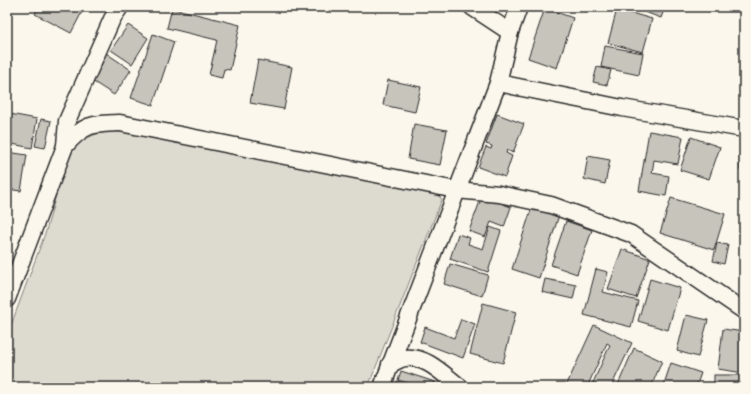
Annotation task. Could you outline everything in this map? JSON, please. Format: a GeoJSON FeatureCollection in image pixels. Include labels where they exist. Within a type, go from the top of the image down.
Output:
{"type":"FeatureCollection","features":[{"type":"Feature","properties":{"kind":"street"},"geometry":{"type":"LineString","coordinates":[[7,299],[65,146],[67,121],[112,19],[120,7]]}},
{"type":"Feature","properties":{"kind":"street"},"geometry":{"type":"LineString","coordinates":[[472,7],[510,32]]}},
{"type":"Feature","properties":{"kind":"street"},"geometry":{"type":"LineString","coordinates":[[382,387],[498,83],[510,32],[519,7]]}},
{"type":"Feature","properties":{"kind":"street"},"geometry":{"type":"LineString","coordinates":[[498,83],[622,108],[744,129]]}},
{"type":"Feature","properties":{"kind":"street"},"geometry":{"type":"LineString","coordinates":[[65,146],[78,131],[96,123],[120,123],[456,190],[499,194],[551,205],[631,234],[744,311]]}},
{"type":"Feature","properties":{"kind":"street"},"geometry":{"type":"LineString","coordinates":[[390,364],[404,358],[417,358],[460,387]]}},
{"type":"Feature","properties":{"kind":"shaded area"},"geometry":{"type":"Polygon","coordinates":[[[102,131],[134,133],[431,190],[442,199],[368,387],[7,387],[7,336],[46,231],[64,166],[77,143],[102,131]]]}},
{"type":"Feature","properties":{"kind":"building"},"geometry":{"type":"Polygon","coordinates":[[[38,7],[73,7],[82,12],[71,33],[35,14],[38,7]]]}},
{"type":"Feature","properties":{"kind":"building"},"geometry":{"type":"Polygon","coordinates":[[[631,7],[665,7],[661,18],[631,7]]]}},
{"type":"Feature","properties":{"kind":"building"},"geometry":{"type":"Polygon","coordinates":[[[172,8],[240,25],[230,70],[224,69],[222,78],[209,75],[217,40],[167,28],[172,8]]]}},
{"type":"Feature","properties":{"kind":"building"},"geometry":{"type":"Polygon","coordinates":[[[545,8],[573,18],[557,68],[528,58],[545,8]]]}},
{"type":"Feature","properties":{"kind":"building"},"geometry":{"type":"Polygon","coordinates":[[[617,9],[652,19],[643,52],[608,43],[617,9]]]}},
{"type":"Feature","properties":{"kind":"building"},"geometry":{"type":"Polygon","coordinates":[[[128,25],[148,38],[132,64],[111,50],[128,25]]]}},
{"type":"Feature","properties":{"kind":"building"},"geometry":{"type":"Polygon","coordinates":[[[153,34],[174,42],[153,105],[131,98],[153,34]]]}},
{"type":"Feature","properties":{"kind":"building"},"geometry":{"type":"Polygon","coordinates":[[[605,46],[643,53],[639,75],[601,67],[605,46]]]}},
{"type":"Feature","properties":{"kind":"building"},"geometry":{"type":"Polygon","coordinates":[[[106,53],[131,70],[114,95],[89,79],[106,53]]]}},
{"type":"Feature","properties":{"kind":"building"},"geometry":{"type":"Polygon","coordinates":[[[258,60],[292,67],[284,109],[250,103],[258,60]]]}},
{"type":"Feature","properties":{"kind":"building"},"geometry":{"type":"Polygon","coordinates":[[[597,67],[611,70],[607,85],[593,82],[597,67]]]}},
{"type":"Feature","properties":{"kind":"building"},"geometry":{"type":"Polygon","coordinates":[[[388,80],[421,87],[415,112],[383,105],[388,80]]]}},
{"type":"Feature","properties":{"kind":"building"},"geometry":{"type":"Polygon","coordinates":[[[10,114],[37,119],[32,148],[7,143],[10,114]]]}},
{"type":"Feature","properties":{"kind":"building"},"geometry":{"type":"Polygon","coordinates":[[[497,114],[524,124],[513,153],[507,150],[506,153],[512,156],[505,177],[478,167],[486,147],[491,149],[492,146],[486,144],[497,114]]]}},
{"type":"Feature","properties":{"kind":"building"},"geometry":{"type":"Polygon","coordinates":[[[41,119],[51,121],[45,148],[35,146],[41,119]]]}},
{"type":"Feature","properties":{"kind":"building"},"geometry":{"type":"Polygon","coordinates":[[[414,124],[447,130],[440,165],[408,159],[414,124]]]}},
{"type":"Feature","properties":{"kind":"building"},"geometry":{"type":"Polygon","coordinates":[[[649,131],[683,137],[678,164],[654,160],[652,173],[669,176],[666,196],[639,191],[649,131]]]}},
{"type":"Feature","properties":{"kind":"building"},"geometry":{"type":"Polygon","coordinates":[[[691,137],[720,147],[709,179],[680,170],[691,137]]]}},
{"type":"Feature","properties":{"kind":"building"},"geometry":{"type":"Polygon","coordinates":[[[740,141],[744,141],[744,170],[740,170],[740,141]]]}},
{"type":"Feature","properties":{"kind":"building"},"geometry":{"type":"Polygon","coordinates":[[[7,152],[27,155],[21,191],[7,189],[7,152]]]}},
{"type":"Feature","properties":{"kind":"building"},"geometry":{"type":"Polygon","coordinates":[[[588,156],[610,160],[605,184],[584,179],[588,156]]]}},
{"type":"Feature","properties":{"kind":"building"},"geometry":{"type":"Polygon","coordinates":[[[482,196],[511,207],[504,227],[491,222],[485,237],[469,231],[482,196]]]}},
{"type":"Feature","properties":{"kind":"building"},"geometry":{"type":"Polygon","coordinates":[[[671,198],[725,214],[714,250],[660,233],[671,198]]]}},
{"type":"Feature","properties":{"kind":"building"},"geometry":{"type":"Polygon","coordinates":[[[532,207],[559,215],[539,278],[512,269],[532,207]]]}},
{"type":"Feature","properties":{"kind":"building"},"geometry":{"type":"Polygon","coordinates":[[[566,221],[592,230],[577,274],[551,265],[566,221]]]}},
{"type":"Feature","properties":{"kind":"building"},"geometry":{"type":"Polygon","coordinates":[[[490,227],[501,231],[488,272],[450,259],[458,234],[470,238],[468,244],[483,249],[490,227]]]}},
{"type":"Feature","properties":{"kind":"building"},"geometry":{"type":"Polygon","coordinates":[[[717,243],[728,245],[724,264],[713,261],[717,243]]]}},
{"type":"Feature","properties":{"kind":"building"},"geometry":{"type":"Polygon","coordinates":[[[622,249],[650,259],[636,298],[608,289],[622,249]]]}},
{"type":"Feature","properties":{"kind":"building"},"geometry":{"type":"Polygon","coordinates":[[[450,264],[488,275],[482,296],[444,284],[450,264]]]}},
{"type":"Feature","properties":{"kind":"building"},"geometry":{"type":"Polygon","coordinates":[[[596,269],[608,272],[603,292],[638,301],[631,327],[584,315],[596,269]]]}},
{"type":"Feature","properties":{"kind":"building"},"geometry":{"type":"Polygon","coordinates":[[[545,279],[576,285],[573,299],[542,292],[545,279]]]}},
{"type":"Feature","properties":{"kind":"building"},"geometry":{"type":"Polygon","coordinates":[[[650,279],[680,288],[668,330],[638,321],[650,279]]]}},
{"type":"Feature","properties":{"kind":"building"},"geometry":{"type":"Polygon","coordinates":[[[483,303],[516,312],[503,363],[470,354],[483,303]]]}},
{"type":"Feature","properties":{"kind":"building"},"geometry":{"type":"Polygon","coordinates":[[[686,315],[708,320],[698,357],[677,351],[686,315]]]}},
{"type":"Feature","properties":{"kind":"building"},"geometry":{"type":"Polygon","coordinates":[[[461,319],[475,324],[463,358],[420,342],[425,327],[454,338],[461,319]]]}},
{"type":"Feature","properties":{"kind":"building"},"geometry":{"type":"Polygon","coordinates":[[[594,325],[632,343],[611,387],[591,387],[610,345],[607,343],[588,385],[585,384],[583,387],[573,387],[567,384],[594,325]]]}},
{"type":"Feature","properties":{"kind":"building"},"geometry":{"type":"Polygon","coordinates":[[[723,329],[744,332],[744,373],[718,369],[723,329]]]}},
{"type":"Feature","properties":{"kind":"building"},"geometry":{"type":"Polygon","coordinates":[[[634,348],[662,361],[651,387],[617,387],[634,348]]]}},
{"type":"Feature","properties":{"kind":"building"},"geometry":{"type":"Polygon","coordinates":[[[671,363],[701,373],[696,387],[663,387],[671,363]]]}},
{"type":"Feature","properties":{"kind":"building"},"geometry":{"type":"Polygon","coordinates":[[[401,371],[435,382],[434,387],[422,387],[398,380],[401,371]]]}},
{"type":"Feature","properties":{"kind":"building"},"geometry":{"type":"Polygon","coordinates":[[[714,375],[740,375],[740,387],[714,387],[714,375]]]}},
{"type":"Feature","properties":{"kind":"building"},"geometry":{"type":"Polygon","coordinates":[[[397,381],[412,387],[395,387],[397,381]]]}}]}
